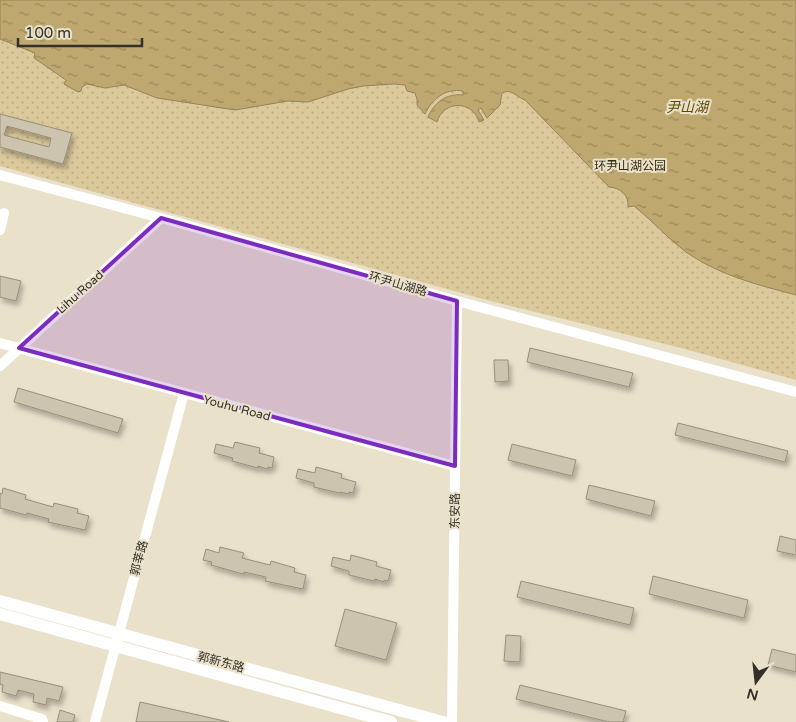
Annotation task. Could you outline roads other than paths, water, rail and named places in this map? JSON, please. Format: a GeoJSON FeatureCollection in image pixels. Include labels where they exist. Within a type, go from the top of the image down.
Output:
{"type":"FeatureCollection","features":[{"type":"Feature","properties":{"kind":"main road","name":"郭新东路"},"geometry":{"type":"LineString","coordinates":[[0,601],[116,640],[391,722]]}},
{"type":"Feature","properties":{"kind":"main road","name":"郭新东路"},"geometry":{"type":"LineString","coordinates":[[0,614],[116,640],[443,722]]}},
{"type":"Feature","properties":{"kind":"street","name":"环尹山湖路"},"geometry":{"type":"LineString","coordinates":[[0,175],[796,392]]}},
{"type":"Feature","properties":{"kind":"street"},"geometry":{"type":"LineString","coordinates":[[0,230],[4,214]]}},
{"type":"Feature","properties":{"kind":"street","name":"Lihu Road"},"geometry":{"type":"LineString","coordinates":[[0,366],[161,218]]}},
{"type":"Feature","properties":{"kind":"street","name":"东安路"},"geometry":{"type":"LineString","coordinates":[[452,722],[457,301]]}},
{"type":"Feature","properties":{"kind":"street","name":"Youhu Road"},"geometry":{"type":"LineString","coordinates":[[0,342],[455,466]]}},
{"type":"Feature","properties":{"kind":"street","name":"郭莘路"},"geometry":{"type":"LineString","coordinates":[[95,722],[184,393]]}},
{"type":"Feature","properties":{"kind":"street"},"geometry":{"type":"LineString","coordinates":[[0,706],[36,716],[44,722]]}},
{"type":"Feature","properties":{"kind":"water","name":"尹山湖"},"geometry":{"type":"Polygon","coordinates":[[[0,0],[796,0],[796,295],[725,273],[686,252],[634,206],[628,207],[626,196],[623,193],[609,187],[525,100],[511,92],[502,93],[500,105],[487,118],[481,108],[478,110],[484,120],[479,122],[471,110],[458,106],[445,110],[437,122],[428,117],[437,103],[446,97],[463,95],[463,91],[450,91],[435,99],[425,114],[417,105],[415,93],[407,91],[405,85],[394,84],[348,89],[308,102],[288,101],[235,110],[157,98],[124,85],[105,88],[87,84],[78,92],[64,84],[66,80],[34,58],[35,53],[0,39],[0,0]]]}},
{"type":"Feature","properties":{"kind":"park label","name":"环尹山湖公园"},"geometry":{"type":"Point","coordinates":[630,166]}}]}
